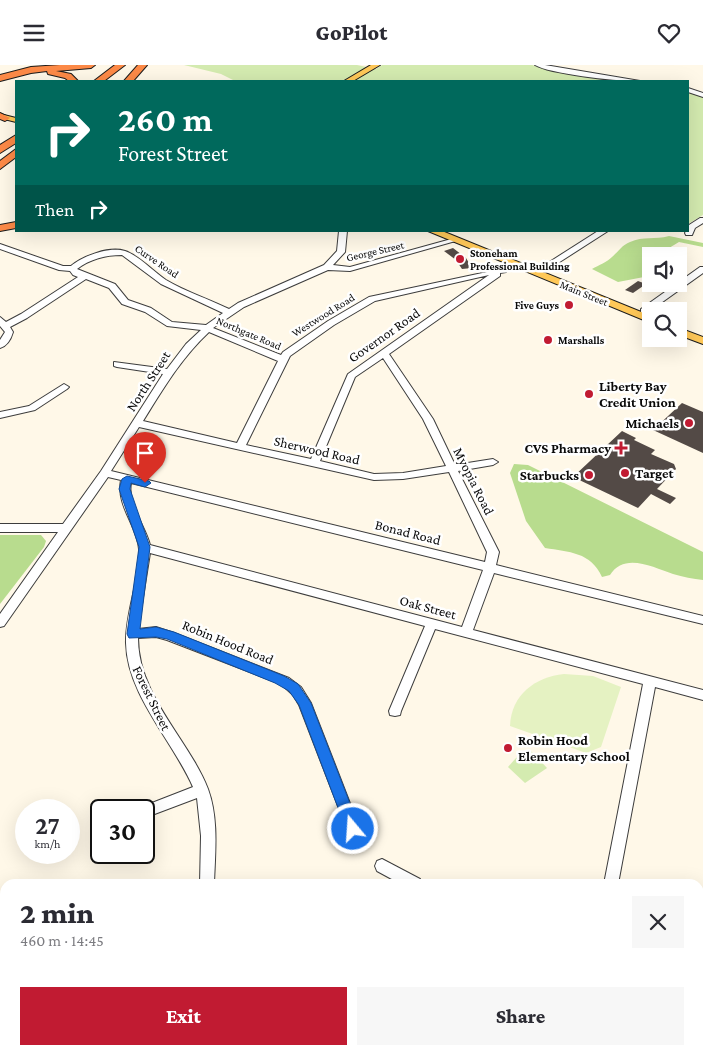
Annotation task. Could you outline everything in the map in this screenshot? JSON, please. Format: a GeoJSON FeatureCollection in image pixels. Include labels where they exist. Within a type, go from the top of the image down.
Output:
{"type":"FeatureCollection","features":[{"type":"Feature","properties":{"kind":"highway"},"geometry":{"type":"LineString","coordinates":[[0,80],[31,71],[91,65]]}},
{"type":"Feature","properties":{"kind":"highway"},"geometry":{"type":"LineString","coordinates":[[99,80],[121,65]]}},
{"type":"Feature","properties":{"kind":"highway"},"geometry":{"type":"LineString","coordinates":[[112,80],[134,65]]}},
{"type":"Feature","properties":{"kind":"highway"},"geometry":{"type":"LineString","coordinates":[[129,80],[143,65]]}},
{"type":"Feature","properties":{"kind":"highway"},"geometry":{"type":"LineString","coordinates":[[0,80],[45,72],[65,74],[73,80]]}},
{"type":"Feature","properties":{"kind":"highway"},"geometry":{"type":"LineString","coordinates":[[0,145],[15,138]]}},
{"type":"Feature","properties":{"kind":"highway"},"geometry":{"type":"LineString","coordinates":[[0,150],[15,139]]}},
{"type":"Feature","properties":{"kind":"highway"},"geometry":{"type":"LineString","coordinates":[[0,159],[15,149]]}},
{"type":"Feature","properties":{"kind":"highway"},"geometry":{"type":"LineString","coordinates":[[0,166],[15,153]]}},
{"type":"Feature","properties":{"kind":"highway"},"geometry":{"type":"LineString","coordinates":[[0,222],[15,221]]}},
{"type":"Feature","properties":{"kind":"highway"},"geometry":{"type":"LineString","coordinates":[[0,228],[15,225]]}},
{"type":"Feature","properties":{"kind":"main road"},"geometry":{"type":"LineString","coordinates":[[350,80],[374,67]]}},
{"type":"Feature","properties":{"kind":"main road"},"geometry":{"type":"LineString","coordinates":[[1,118],[15,120]]}},
{"type":"Feature","properties":{"kind":"main road"},"geometry":{"type":"LineString","coordinates":[[1,118],[15,124]]}},
{"type":"Feature","properties":{"kind":"main road","name":"Main Street"},"geometry":{"type":"LineString","coordinates":[[435,232],[642,316]]}},
{"type":"Feature","properties":{"kind":"main road","name":"Main Street"},"geometry":{"type":"LineString","coordinates":[[446,232],[642,310]]}},
{"type":"Feature","properties":{"kind":"main road"},"geometry":{"type":"LineString","coordinates":[[687,327],[703,334]]}},
{"type":"Feature","properties":{"kind":"main road"},"geometry":{"type":"LineString","coordinates":[[687,334],[703,341]]}},
{"type":"Feature","properties":{"kind":"street"},"geometry":{"type":"LineString","coordinates":[[538,65],[561,71],[629,80]]}},
{"type":"Feature","properties":{"kind":"street"},"geometry":{"type":"LineString","coordinates":[[689,91],[703,95]]}},
{"type":"Feature","properties":{"kind":"street"},"geometry":{"type":"LineString","coordinates":[[689,233],[692,227],[703,220]]}},
{"type":"Feature","properties":{"kind":"street"},"geometry":{"type":"LineString","coordinates":[[328,267],[340,254],[343,232]]}},
{"type":"Feature","properties":{"kind":"street"},"geometry":{"type":"LineString","coordinates":[[541,270],[602,232]]}},
{"type":"Feature","properties":{"kind":"street","name":"George Street"},"geometry":{"type":"LineString","coordinates":[[328,267],[350,269],[455,240]]}},
{"type":"Feature","properties":{"kind":"street"},"geometry":{"type":"LineString","coordinates":[[0,246],[64,269],[73,269],[85,276],[112,286],[125,302],[148,310],[170,324],[208,328]]}},
{"type":"Feature","properties":{"kind":"street","name":"Curve Road"},"geometry":{"type":"LineString","coordinates":[[73,269],[94,258],[124,253],[164,282],[229,312]]}},
{"type":"Feature","properties":{"kind":"street","name":"Governor Road"},"geometry":{"type":"LineString","coordinates":[[314,463],[349,379],[358,369],[512,263]]}},
{"type":"Feature","properties":{"kind":"street","name":"North Street"},"geometry":{"type":"LineString","coordinates":[[0,623],[106,473],[169,372],[189,346],[229,312],[260,296],[328,267]]}},
{"type":"Feature","properties":{"kind":"street"},"geometry":{"type":"LineString","coordinates":[[661,302],[703,269]]}},
{"type":"Feature","properties":{"kind":"street","name":"Westwood Road"},"geometry":{"type":"LineString","coordinates":[[240,446],[282,359],[297,345],[362,304],[379,297],[503,270]]}},
{"type":"Feature","properties":{"kind":"street"},"geometry":{"type":"LineString","coordinates":[[0,345],[9,334],[3,323],[24,316],[85,276]]}},
{"type":"Feature","properties":{"kind":"street"},"geometry":{"type":"LineString","coordinates":[[456,280],[469,285],[473,290]]}},
{"type":"Feature","properties":{"kind":"street","name":"Northgate Road"},"geometry":{"type":"LineString","coordinates":[[208,328],[263,353],[282,359]]}},
{"type":"Feature","properties":{"kind":"street","name":"Myopia Road"},"geometry":{"type":"LineString","coordinates":[[383,352],[420,406],[490,544],[493,555],[490,567],[466,632]]}},
{"type":"Feature","properties":{"kind":"street"},"geometry":{"type":"LineString","coordinates":[[117,364],[169,372]]}},
{"type":"Feature","properties":{"kind":"street"},"geometry":{"type":"LineString","coordinates":[[0,415],[32,408],[64,387]]}},
{"type":"Feature","properties":{"kind":"street","name":"Sherwood Road"},"geometry":{"type":"LineString","coordinates":[[138,423],[382,477],[403,476],[493,462]]}},
{"type":"Feature","properties":{"kind":"street","name":"Bonad Road"},"geometry":{"type":"LineString","coordinates":[[106,473],[703,619]]}},
{"type":"Feature","properties":{"kind":"street","name":"Forest Street"},"geometry":{"type":"LineString","coordinates":[[127,479],[124,489],[126,498],[145,548],[132,653],[140,677],[201,790],[208,827],[207,879]]}},
{"type":"Feature","properties":{"kind":"street"},"geometry":{"type":"LineString","coordinates":[[0,528],[66,528]]}},
{"type":"Feature","properties":{"kind":"street","name":"Oak Street"},"geometry":{"type":"LineString","coordinates":[[145,548],[703,695]]}},
{"type":"Feature","properties":{"kind":"street"},"geometry":{"type":"LineString","coordinates":[[395,711],[432,623]]}},
{"type":"Feature","properties":{"kind":"street","name":"Robin Hood Road"},"geometry":{"type":"LineString","coordinates":[[133,634],[156,632],[170,636],[280,679],[297,691],[305,703],[353,826],[350,840]]}},
{"type":"Feature","properties":{"kind":"street"},"geometry":{"type":"LineString","coordinates":[[614,879],[650,681]]}},
{"type":"Feature","properties":{"kind":"street"},"geometry":{"type":"LineString","coordinates":[[155,808],[201,790]]}},
{"type":"Feature","properties":{"kind":"street"},"geometry":{"type":"LineString","coordinates":[[382,866],[406,879]]}},
{"type":"Feature","properties":{"kind":"green space"},"geometry":{"type":"Polygon","coordinates":[[[184,65],[357,65],[376,69],[382,65],[532,65],[559,72],[617,80],[233,80],[221,74],[184,65]]]}},
{"type":"Feature","properties":{"kind":"green space"},"geometry":{"type":"Polygon","coordinates":[[[689,92],[703,97],[703,215],[689,223],[689,92]]]}},
{"type":"Feature","properties":{"kind":"green space"},"geometry":{"type":"Polygon","coordinates":[[[669,236],[703,243],[703,247],[679,242],[671,247],[642,247],[642,277],[618,282],[592,269],[608,260],[627,243],[640,239],[669,236]]]}},
{"type":"Feature","properties":{"kind":"green space"},"geometry":{"type":"Polygon","coordinates":[[[514,464],[528,465],[703,552],[703,580],[688,578],[639,563],[623,564],[610,575],[602,577],[592,562],[585,558],[571,552],[545,548],[526,521],[510,473],[514,464]]]}},
{"type":"Feature","properties":{"kind":"green space"},"geometry":{"type":"Polygon","coordinates":[[[0,535],[41,535],[46,541],[44,547],[0,604],[0,535]]]}},
{"type":"Feature","properties":{"kind":"green space"},"geometry":{"type":"Polygon","coordinates":[[[564,674],[593,676],[621,687],[601,747],[586,753],[510,726],[511,715],[515,705],[526,689],[543,679],[564,674]]]}},
{"type":"Feature","properties":{"kind":"green space"},"geometry":{"type":"Polygon","coordinates":[[[531,751],[547,768],[525,783],[508,767],[516,758],[531,751]]]}},
{"type":"Feature","properties":{"kind":"building","name":"Stoneham Professional Building"},"geometry":{"type":"Polygon","coordinates":[[[453,248],[466,258],[472,268],[462,269],[456,260],[444,251],[453,248]]]}},
{"type":"Feature","properties":{"kind":"building"},"geometry":{"type":"Polygon","coordinates":[[[638,281],[642,282],[642,287],[633,293],[625,290],[638,281]]]}},
{"type":"Feature","properties":{"kind":"building","name":"Michaels"},"geometry":{"type":"Polygon","coordinates":[[[682,403],[703,412],[703,453],[653,430],[682,403]]]}},
{"type":"Feature","properties":{"kind":"building","name":"Target"},"geometry":{"type":"Polygon","coordinates":[[[622,431],[636,438],[634,440],[655,450],[651,454],[674,464],[676,469],[657,489],[676,498],[670,504],[651,494],[638,508],[573,477],[622,431]]]}},
{"type":"Feature","properties":{"kind":"place","name":"Stoneham Professional Building"},"geometry":{"type":"Point","coordinates":[460,259]}},
{"type":"Feature","properties":{"kind":"place","name":"Five Guys"},"geometry":{"type":"Point","coordinates":[569,305]}},
{"type":"Feature","properties":{"kind":"place","name":"Marshalls"},"geometry":{"type":"Point","coordinates":[548,340]}},
{"type":"Feature","properties":{"kind":"place","name":"Liberty Bay Credit Union"},"geometry":{"type":"Point","coordinates":[589,394]}},
{"type":"Feature","properties":{"kind":"place","name":"Michaels"},"geometry":{"type":"Point","coordinates":[689,423]}},
{"type":"Feature","properties":{"kind":"place","name":"CVS Pharmacy"},"geometry":{"type":"Point","coordinates":[621,448]}},
{"type":"Feature","properties":{"kind":"place","name":"Target"},"geometry":{"type":"Point","coordinates":[625,473]}},
{"type":"Feature","properties":{"kind":"place","name":"Starbucks"},"geometry":{"type":"Point","coordinates":[589,475]}},
{"type":"Feature","properties":{"kind":"place","name":"Robin Hood Elementary School"},"geometry":{"type":"Point","coordinates":[508,748]}},
{"type":"Feature","properties":{"kind":"route"},"geometry":{"type":"LineString","coordinates":[[145,483],[127,479],[124,489],[145,547],[133,634],[163,633],[280,679],[293,687],[305,703],[353,829]]}}]}
